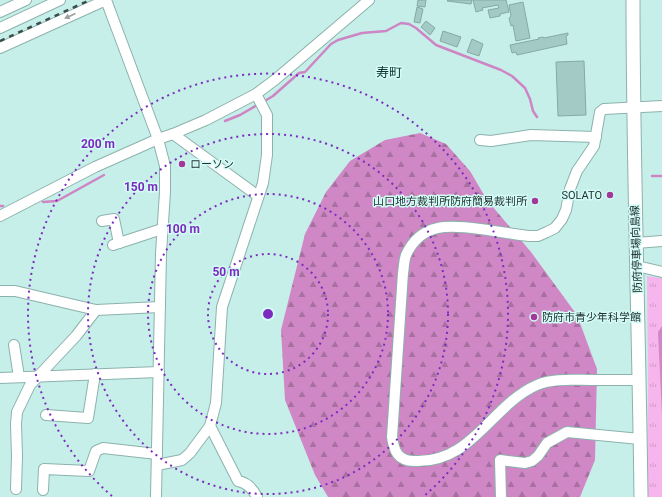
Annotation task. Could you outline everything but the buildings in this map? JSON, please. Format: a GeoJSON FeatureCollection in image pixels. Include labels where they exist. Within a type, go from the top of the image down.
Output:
{"type":"FeatureCollection","features":[{"type":"Feature","properties":{"kind":"main road","name":"防府停車場向島線"},"geometry":{"type":"LineString","coordinates":[[633,0],[633,108],[641,497]]}},
{"type":"Feature","properties":{"kind":"street"},"geometry":{"type":"LineString","coordinates":[[0,12],[26,0]]}},
{"type":"Feature","properties":{"kind":"street"},"geometry":{"type":"LineString","coordinates":[[0,28],[60,0]]}},
{"type":"Feature","properties":{"kind":"street"},"geometry":{"type":"LineString","coordinates":[[0,48],[106,0],[158,139],[165,166],[165,192],[162,229],[156,497]]}},
{"type":"Feature","properties":{"kind":"street"},"geometry":{"type":"LineString","coordinates":[[0,216],[95,167],[158,139],[206,120],[256,94],[276,79],[369,0]]}},
{"type":"Feature","properties":{"kind":"street"},"geometry":{"type":"LineString","coordinates":[[43,490],[44,468],[89,471],[96,451],[103,448],[157,460],[182,460],[190,453],[210,426],[216,403],[222,308],[262,183],[267,155],[267,115],[256,94]]}},
{"type":"Feature","properties":{"kind":"street"},"geometry":{"type":"LineString","coordinates":[[639,380],[553,380],[526,390],[468,442],[442,458],[432,461],[408,461],[399,457],[394,448],[392,437],[403,273],[406,256],[418,237],[429,230],[442,226],[457,226],[529,236],[538,236],[555,228],[562,219],[577,171],[594,146],[600,112],[604,109],[662,106]]}},
{"type":"Feature","properties":{"kind":"street"},"geometry":{"type":"LineString","coordinates":[[173,134],[258,196]]}},
{"type":"Feature","properties":{"kind":"street"},"geometry":{"type":"LineString","coordinates":[[480,140],[491,141],[531,135],[596,137]]}},
{"type":"Feature","properties":{"kind":"street"},"geometry":{"type":"LineString","coordinates":[[102,221],[114,219],[116,244],[162,229]]}},
{"type":"Feature","properties":{"kind":"street"},"geometry":{"type":"LineString","coordinates":[[636,243],[662,241]]}},
{"type":"Feature","properties":{"kind":"street"},"geometry":{"type":"LineString","coordinates":[[637,266],[662,272]]}},
{"type":"Feature","properties":{"kind":"street"},"geometry":{"type":"LineString","coordinates":[[0,291],[14,291],[96,310],[160,307]]}},
{"type":"Feature","properties":{"kind":"street"},"geometry":{"type":"LineString","coordinates":[[16,489],[17,412],[30,385],[76,336],[96,310]]}},
{"type":"Feature","properties":{"kind":"street"},"geometry":{"type":"LineString","coordinates":[[14,345],[19,377]]}},
{"type":"Feature","properties":{"kind":"street"},"geometry":{"type":"LineString","coordinates":[[0,378],[159,372]]}},
{"type":"Feature","properties":{"kind":"street"},"geometry":{"type":"LineString","coordinates":[[46,415],[88,418],[96,374]]}},
{"type":"Feature","properties":{"kind":"street"},"geometry":{"type":"LineString","coordinates":[[210,426],[238,481],[243,482],[252,488],[257,497]]}},
{"type":"Feature","properties":{"kind":"street"},"geometry":{"type":"LineString","coordinates":[[501,497],[500,460],[525,463],[532,461],[538,456],[547,443],[567,432],[640,439]]}},
{"type":"Feature","properties":{"kind":"green space"},"geometry":{"type":"Polygon","coordinates":[[[420,133],[446,144],[470,171],[487,200],[531,252],[577,315],[597,369],[595,460],[580,497],[328,497],[315,475],[285,400],[281,330],[305,234],[326,192],[350,161],[385,140],[420,133]]]}},
{"type":"Feature","properties":{"kind":"green space"},"geometry":{"type":"Polygon","coordinates":[[[647,276],[662,278],[662,497],[647,497],[647,276]]]}},
{"type":"Feature","properties":{"kind":"green space"},"geometry":{"type":"Polygon","coordinates":[[[662,326],[662,416],[658,332],[662,326]]]}},
{"type":"Feature","properties":{"kind":"waterway"},"geometry":{"type":"LineString","coordinates":[[263,102],[273,96],[299,73],[305,72],[331,44],[338,40],[362,33],[386,31],[401,23],[409,24],[416,28],[436,45],[501,70],[512,76],[525,88],[533,111],[537,117]]}},
{"type":"Feature","properties":{"kind":"waterway"},"geometry":{"type":"LineString","coordinates":[[225,121],[240,115],[259,104]]}},
{"type":"Feature","properties":{"kind":"waterway"},"geometry":{"type":"LineString","coordinates":[[43,202],[57,201],[104,175]]}},
{"type":"Feature","properties":{"kind":"waterway"},"geometry":{"type":"LineString","coordinates":[[652,176],[662,176]]}},
{"type":"Feature","properties":{"kind":"railway"},"geometry":{"type":"LineString","coordinates":[[0,41],[90,0]]}},
{"type":"Feature","properties":{"kind":"place","name":"ローソン"},"geometry":{"type":"Point","coordinates":[182,164]}},
{"type":"Feature","properties":{"kind":"place","name":"SOLATO"},"geometry":{"type":"Point","coordinates":[610,195]}},
{"type":"Feature","properties":{"kind":"place","name":"山口地方裁判所防府簡易裁判所"},"geometry":{"type":"Point","coordinates":[535,201]}},
{"type":"Feature","properties":{"kind":"place","name":"防府市青少年科学館"},"geometry":{"type":"Point","coordinates":[534,317]}},
{"type":"Feature","properties":{"kind":"district","name":"寿町"},"geometry":{"type":"Point","coordinates":[389,72]}}]}
